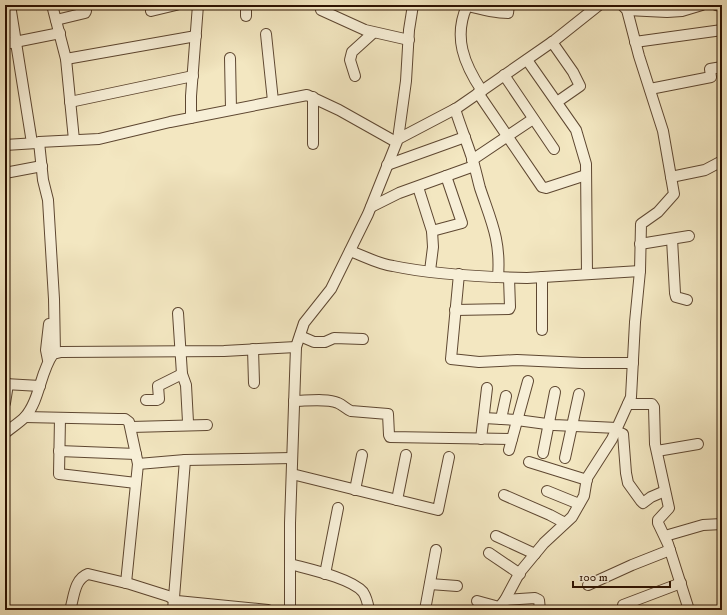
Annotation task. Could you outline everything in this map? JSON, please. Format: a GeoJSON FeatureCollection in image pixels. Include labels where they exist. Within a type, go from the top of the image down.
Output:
{"type":"FeatureCollection","features":[{"type":"Feature","properties":{"kind":"street"},"geometry":{"type":"LineString","coordinates":[[5,433],[25,417],[37,395],[52,357],[53,272],[48,200],[10,5]]}},
{"type":"Feature","properties":{"kind":"street"},"geometry":{"type":"LineString","coordinates":[[52,5],[66,58],[74,140]]}},
{"type":"Feature","properties":{"kind":"street"},"geometry":{"type":"LineString","coordinates":[[56,20],[85,13],[85,5]]}},
{"type":"Feature","properties":{"kind":"street"},"geometry":{"type":"LineString","coordinates":[[151,11],[176,5]]}},
{"type":"Feature","properties":{"kind":"street"},"geometry":{"type":"LineString","coordinates":[[191,118],[191,96],[198,5]]}},
{"type":"Feature","properties":{"kind":"street"},"geometry":{"type":"LineString","coordinates":[[246,5],[246,16]]}},
{"type":"Feature","properties":{"kind":"street"},"geometry":{"type":"LineString","coordinates":[[290,610],[292,458],[296,347],[304,323],[331,289],[350,251],[371,206],[397,140],[406,81],[408,40],[413,5]]}},
{"type":"Feature","properties":{"kind":"street"},"geometry":{"type":"LineString","coordinates":[[509,5],[508,13],[466,5],[461,22],[460,33],[462,51],[466,65],[480,92],[542,187],[546,188],[586,175]]}},
{"type":"Feature","properties":{"kind":"street"},"geometry":{"type":"LineString","coordinates":[[397,140],[455,109],[552,42],[599,5]]}},
{"type":"Feature","properties":{"kind":"street"},"geometry":{"type":"LineString","coordinates":[[500,606],[520,574],[535,554],[544,543],[572,517],[584,496],[587,480],[616,430],[628,404],[631,396],[635,322],[640,270],[641,224],[658,212],[674,194],[663,131],[624,8],[667,12],[682,11],[702,5]]}},
{"type":"Feature","properties":{"kind":"street"},"geometry":{"type":"LineString","coordinates":[[716,5],[722,6]]}},
{"type":"Feature","properties":{"kind":"street"},"geometry":{"type":"LineString","coordinates":[[321,10],[373,32],[408,40]]}},
{"type":"Feature","properties":{"kind":"street"},"geometry":{"type":"LineString","coordinates":[[636,42],[722,30]]}},
{"type":"Feature","properties":{"kind":"street"},"geometry":{"type":"LineString","coordinates":[[355,76],[351,56],[352,52],[373,32]]}},
{"type":"Feature","properties":{"kind":"street"},"geometry":{"type":"LineString","coordinates":[[5,44],[60,34]]}},
{"type":"Feature","properties":{"kind":"street"},"geometry":{"type":"LineString","coordinates":[[266,34],[273,101]]}},
{"type":"Feature","properties":{"kind":"street"},"geometry":{"type":"LineString","coordinates":[[66,58],[196,36]]}},
{"type":"Feature","properties":{"kind":"street"},"geometry":{"type":"LineString","coordinates":[[552,42],[573,72],[580,86],[557,102]]}},
{"type":"Feature","properties":{"kind":"street"},"geometry":{"type":"LineString","coordinates":[[230,58],[231,109]]}},
{"type":"Feature","properties":{"kind":"street"},"geometry":{"type":"LineString","coordinates":[[527,60],[576,130],[586,164],[587,274]]}},
{"type":"Feature","properties":{"kind":"street"},"geometry":{"type":"LineString","coordinates":[[650,89],[711,77],[710,69],[722,66]]}},
{"type":"Feature","properties":{"kind":"street"},"geometry":{"type":"LineString","coordinates":[[504,75],[554,149]]}},
{"type":"Feature","properties":{"kind":"street"},"geometry":{"type":"LineString","coordinates":[[70,102],[193,76]]}},
{"type":"Feature","properties":{"kind":"street"},"geometry":{"type":"LineString","coordinates":[[5,145],[99,139],[231,109],[307,95],[397,140]]}},
{"type":"Feature","properties":{"kind":"street"},"geometry":{"type":"LineString","coordinates":[[313,97],[313,144]]}},
{"type":"Feature","properties":{"kind":"street"},"geometry":{"type":"LineString","coordinates":[[455,109],[485,203],[492,220],[497,241],[499,261],[498,277]]}},
{"type":"Feature","properties":{"kind":"street"},"geometry":{"type":"LineString","coordinates":[[371,206],[399,193],[446,176],[473,163],[533,119]]}},
{"type":"Feature","properties":{"kind":"street"},"geometry":{"type":"LineString","coordinates":[[387,165],[465,137]]}},
{"type":"Feature","properties":{"kind":"street"},"geometry":{"type":"LineString","coordinates":[[671,177],[705,170],[722,161]]}},
{"type":"Feature","properties":{"kind":"street"},"geometry":{"type":"LineString","coordinates":[[5,173],[42,166]]}},
{"type":"Feature","properties":{"kind":"street"},"geometry":{"type":"LineString","coordinates":[[432,231],[462,223],[446,176]]}},
{"type":"Feature","properties":{"kind":"street"},"geometry":{"type":"LineString","coordinates":[[418,186],[432,231],[433,247],[430,271]]}},
{"type":"Feature","properties":{"kind":"street"},"geometry":{"type":"LineString","coordinates":[[640,244],[690,236]]}},
{"type":"Feature","properties":{"kind":"street"},"geometry":{"type":"LineString","coordinates":[[672,239],[675,293],[676,297],[687,300]]}},
{"type":"Feature","properties":{"kind":"street"},"geometry":{"type":"LineString","coordinates":[[350,251],[392,266],[509,278],[640,270]]}},
{"type":"Feature","properties":{"kind":"street"},"geometry":{"type":"LineString","coordinates":[[459,274],[451,359],[479,362],[517,360],[582,363],[633,363]]}},
{"type":"Feature","properties":{"kind":"street"},"geometry":{"type":"LineString","coordinates":[[542,277],[542,330]]}},
{"type":"Feature","properties":{"kind":"street"},"geometry":{"type":"LineString","coordinates":[[456,310],[508,309],[510,307],[509,278]]}},
{"type":"Feature","properties":{"kind":"street"},"geometry":{"type":"LineString","coordinates":[[178,313],[182,351],[182,374],[186,385],[188,422]]}},
{"type":"Feature","properties":{"kind":"street"},"geometry":{"type":"LineString","coordinates":[[300,336],[319,342],[325,342],[334,338],[363,339]]}},
{"type":"Feature","properties":{"kind":"street"},"geometry":{"type":"LineString","coordinates":[[52,357],[61,352],[224,351],[296,347]]}},
{"type":"Feature","properties":{"kind":"street"},"geometry":{"type":"LineString","coordinates":[[253,349],[254,383]]}},
{"type":"Feature","properties":{"kind":"street"},"geometry":{"type":"LineString","coordinates":[[146,400],[157,400],[159,398],[158,386],[182,374]]}},
{"type":"Feature","properties":{"kind":"street"},"geometry":{"type":"LineString","coordinates":[[509,450],[528,381]]}},
{"type":"Feature","properties":{"kind":"street"},"geometry":{"type":"LineString","coordinates":[[5,403],[6,384],[40,386]]}},
{"type":"Feature","properties":{"kind":"street"},"geometry":{"type":"LineString","coordinates":[[481,439],[487,388]]}},
{"type":"Feature","properties":{"kind":"street"},"geometry":{"type":"LineString","coordinates":[[543,453],[555,392]]}},
{"type":"Feature","properties":{"kind":"street"},"geometry":{"type":"LineString","coordinates":[[565,458],[579,394]]}},
{"type":"Feature","properties":{"kind":"street"},"geometry":{"type":"LineString","coordinates":[[501,419],[506,396]]}},
{"type":"Feature","properties":{"kind":"street"},"geometry":{"type":"LineString","coordinates":[[294,401],[333,401],[341,403],[351,412],[388,414],[390,436],[512,439]]}},
{"type":"Feature","properties":{"kind":"street"},"geometry":{"type":"LineString","coordinates":[[628,404],[652,404],[654,407],[657,451],[669,508],[658,520],[658,523],[665,536],[690,610]]}},
{"type":"Feature","properties":{"kind":"street"},"geometry":{"type":"LineString","coordinates":[[25,417],[125,419],[129,422],[137,459],[126,583]]}},
{"type":"Feature","properties":{"kind":"street"},"geometry":{"type":"LineString","coordinates":[[60,418],[59,474],[136,483]]}},
{"type":"Feature","properties":{"kind":"street"},"geometry":{"type":"LineString","coordinates":[[484,418],[616,430],[623,434],[628,483],[641,501],[643,503],[650,497],[665,491]]}},
{"type":"Feature","properties":{"kind":"street"},"geometry":{"type":"LineString","coordinates":[[131,427],[207,425]]}},
{"type":"Feature","properties":{"kind":"street"},"geometry":{"type":"LineString","coordinates":[[657,451],[698,444]]}},
{"type":"Feature","properties":{"kind":"street"},"geometry":{"type":"LineString","coordinates":[[59,451],[137,459],[185,460],[292,458]]}},
{"type":"Feature","properties":{"kind":"street"},"geometry":{"type":"LineString","coordinates":[[355,490],[362,455]]}},
{"type":"Feature","properties":{"kind":"street"},"geometry":{"type":"LineString","coordinates":[[397,500],[406,455]]}},
{"type":"Feature","properties":{"kind":"street"},"geometry":{"type":"LineString","coordinates":[[292,474],[438,510],[449,457]]}},
{"type":"Feature","properties":{"kind":"street"},"geometry":{"type":"LineString","coordinates":[[174,605],[185,460]]}},
{"type":"Feature","properties":{"kind":"street"},"geometry":{"type":"LineString","coordinates":[[529,462],[587,480]]}},
{"type":"Feature","properties":{"kind":"street"},"geometry":{"type":"LineString","coordinates":[[547,491],[579,504]]}},
{"type":"Feature","properties":{"kind":"street"},"geometry":{"type":"LineString","coordinates":[[504,495],[565,523]]}},
{"type":"Feature","properties":{"kind":"street"},"geometry":{"type":"LineString","coordinates":[[325,574],[338,508]]}},
{"type":"Feature","properties":{"kind":"street"},"geometry":{"type":"LineString","coordinates":[[665,536],[703,525],[722,524]]}},
{"type":"Feature","properties":{"kind":"street"},"geometry":{"type":"LineString","coordinates":[[496,536],[535,554]]}},
{"type":"Feature","properties":{"kind":"street"},"geometry":{"type":"LineString","coordinates":[[425,610],[436,550]]}},
{"type":"Feature","properties":{"kind":"street"},"geometry":{"type":"LineString","coordinates":[[588,585],[670,550]]}},
{"type":"Feature","properties":{"kind":"street"},"geometry":{"type":"LineString","coordinates":[[489,553],[520,574]]}},
{"type":"Feature","properties":{"kind":"street"},"geometry":{"type":"LineString","coordinates":[[290,564],[345,581],[362,592],[369,610]]}},
{"type":"Feature","properties":{"kind":"street"},"geometry":{"type":"LineString","coordinates":[[70,610],[79,580],[88,574],[126,583],[162,594],[174,605],[268,610]]}},
{"type":"Feature","properties":{"kind":"street"},"geometry":{"type":"LineString","coordinates":[[623,605],[680,583]]}},
{"type":"Feature","properties":{"kind":"street"},"geometry":{"type":"LineString","coordinates":[[430,584],[457,586]]}},
{"type":"Feature","properties":{"kind":"street"},"geometry":{"type":"LineString","coordinates":[[477,601],[500,606],[535,598],[539,600],[540,610]]}}]}
